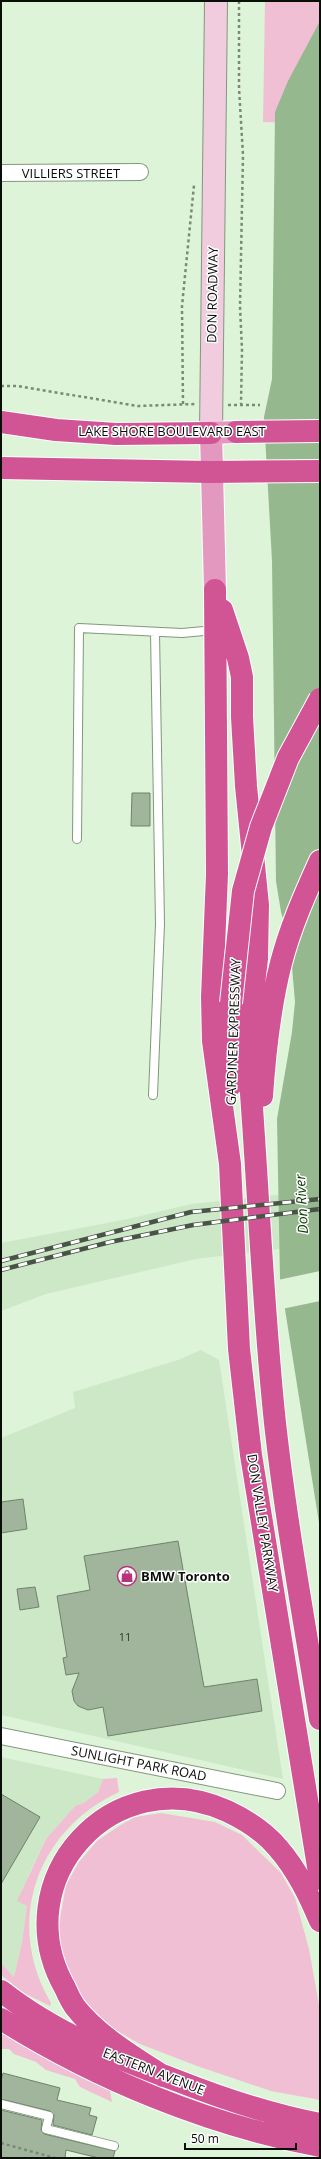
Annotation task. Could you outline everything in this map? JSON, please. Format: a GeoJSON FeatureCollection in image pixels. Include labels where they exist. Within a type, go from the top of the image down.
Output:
{"type":"FeatureCollection","features":[{"type":"Feature","properties":{"kind":"highway","name":"LAKE SHORE BOULEVARD EAST"},"geometry":{"type":"LineString","coordinates":[[1,422],[56,430],[116,434],[211,433]]}},
{"type":"Feature","properties":{"kind":"highway","name":"LAKE SHORE BOULEVARD EAST"},"geometry":{"type":"LineString","coordinates":[[236,432],[320,431]]}},
{"type":"Feature","properties":{"kind":"highway"},"geometry":{"type":"LineString","coordinates":[[1,468],[210,472],[320,471]]}},
{"type":"Feature","properties":{"kind":"highway"},"geometry":{"type":"LineString","coordinates":[[215,590],[217,874],[212,1041],[230,1164]]}},
{"type":"Feature","properties":{"kind":"highway"},"geometry":{"type":"LineString","coordinates":[[215,590],[238,658],[242,677],[242,717],[246,786],[258,905],[257,959],[250,1017],[248,1054],[257,1171]]}},
{"type":"Feature","properties":{"kind":"highway","name":"GARDINER EXPRESSWAY"},"geometry":{"type":"LineString","coordinates":[[230,1164],[231,1003],[242,891],[261,827],[288,758],[320,699]]}},
{"type":"Feature","properties":{"kind":"highway"},"geometry":{"type":"LineString","coordinates":[[257,1171],[262,1085],[281,963],[300,906],[320,861]]}},
{"type":"Feature","properties":{"kind":"highway","name":"DON VALLEY PARKWAY"},"geometry":{"type":"LineString","coordinates":[[230,1164],[238,1349],[251,1455],[320,1879]]}},
{"type":"Feature","properties":{"kind":"highway","name":"DON VALLEY PARKWAY"},"geometry":{"type":"LineString","coordinates":[[257,1171],[275,1423],[293,1554],[320,1719]]}},
{"type":"Feature","properties":{"kind":"highway"},"geometry":{"type":"LineString","coordinates":[[163,2076],[99,2032],[74,2006],[57,1975],[48,1949],[47,1911],[55,1880],[70,1852],[93,1826],[119,1810],[154,1799],[182,1798],[214,1805],[249,1821],[277,1846],[307,1891],[320,1921]]}},
{"type":"Feature","properties":{"kind":"highway","name":"EASTERN AVENUE"},"geometry":{"type":"LineString","coordinates":[[1,1991],[22,2008],[105,2053],[233,2102],[312,2123]]}},
{"type":"Feature","properties":{"kind":"highway","name":"EASTERN AVENUE"},"geometry":{"type":"LineString","coordinates":[[1,2019],[57,2051],[157,2097],[233,2124],[315,2145]]}},
{"type":"Feature","properties":{"kind":"main road","name":"LAKE SHORE BOULEVARD EAST"},"geometry":{"type":"LineString","coordinates":[[211,433],[236,432]]}},
{"type":"Feature","properties":{"kind":"main road","name":"DON ROADWAY"},"geometry":{"type":"LineString","coordinates":[[211,433],[210,472],[215,590]]}},
{"type":"Feature","properties":{"kind":"street","name":"DON ROADWAY"},"geometry":{"type":"LineString","coordinates":[[211,433],[216,1]]}},
{"type":"Feature","properties":{"kind":"street","name":"VILLIERS STREET"},"geometry":{"type":"LineString","coordinates":[[1,173],[140,172]]}},
{"type":"Feature","properties":{"kind":"street","name":"SUNLIGHT PARK ROAD"},"geometry":{"type":"LineString","coordinates":[[1,1736],[277,1791]]}},
{"type":"Feature","properties":{"kind":"lane"},"geometry":{"type":"LineString","coordinates":[[77,839],[79,628],[182,633],[216,630]]}},
{"type":"Feature","properties":{"kind":"lane"},"geometry":{"type":"LineString","coordinates":[[153,1095],[160,924],[155,632]]}},
{"type":"Feature","properties":{"kind":"lane"},"geometry":{"type":"LineString","coordinates":[[1,2104],[48,2116],[46,2129],[114,2146]]}},
{"type":"Feature","properties":{"kind":"path"},"geometry":{"type":"LineString","coordinates":[[239,1],[239,88],[243,155],[240,306],[242,350],[241,404],[260,405]]}},
{"type":"Feature","properties":{"kind":"path"},"geometry":{"type":"LineString","coordinates":[[1,386],[17,386],[138,406],[183,404],[182,306],[195,181]]}},
{"type":"Feature","properties":{"kind":"path"},"geometry":{"type":"LineString","coordinates":[[1,2143],[55,2158]]}},
{"type":"Feature","properties":{"kind":"shaded area"},"geometry":{"type":"Polygon","coordinates":[[[265,1],[320,1],[320,124],[263,122],[265,1]]]}},
{"type":"Feature","properties":{"kind":"shaded area"},"geometry":{"type":"Polygon","coordinates":[[[320,1190],[320,1244],[196,1259],[46,1294],[1,1311],[1,1243],[128,1219],[191,1204],[320,1190]]]}},
{"type":"Feature","properties":{"kind":"shaded area","name":"BMW Toronto"},"geometry":{"type":"Polygon","coordinates":[[[201,1350],[219,1360],[283,1779],[1,1715],[1,1438],[75,1408],[73,1392],[178,1360],[201,1350]]]}},
{"type":"Feature","properties":{"kind":"shaded area"},"geometry":{"type":"Polygon","coordinates":[[[1,1757],[103,1779],[98,1792],[85,1802],[75,1806],[46,1839],[31,1870],[18,1901],[27,1906],[22,1942],[14,1977],[1,1963],[1,1757]]]}},
{"type":"Feature","properties":{"kind":"shaded area"},"geometry":{"type":"Polygon","coordinates":[[[117,1778],[119,1792],[90,1809],[67,1830],[49,1855],[36,1882],[30,1912],[30,1942],[37,1973],[51,2003],[50,2006],[24,1993],[1,1975],[1,1963],[14,1977],[22,1942],[27,1906],[17,1901],[46,1839],[75,1806],[85,1802],[98,1792],[103,1779],[117,1778]]]}},
{"type":"Feature","properties":{"kind":"shaded area"},"geometry":{"type":"Polygon","coordinates":[[[161,1813],[215,1822],[242,1835],[281,1873],[295,1898],[309,1949],[320,2011],[320,2100],[271,2091],[197,2066],[140,2044],[109,2026],[80,1998],[64,1966],[57,1935],[66,1885],[79,1862],[97,1841],[135,1817],[161,1813]]]}},
{"type":"Feature","properties":{"kind":"shaded area"},"geometry":{"type":"Polygon","coordinates":[[[1,2033],[110,2091],[112,2102],[80,2087],[75,2079],[46,2070],[36,2062],[14,2054],[9,2049],[1,2049],[1,2033]]]}},
{"type":"Feature","properties":{"kind":"water","name":"Don River"},"geometry":{"type":"Polygon","coordinates":[[[320,21],[320,1529],[280,1278],[277,1119],[292,1032],[295,1002],[290,943],[281,912],[276,881],[272,561],[264,417],[272,379],[275,112],[288,81],[320,21]]]}},
{"type":"Feature","properties":{"kind":"pier"},"geometry":{"type":"Polygon","coordinates":[[[320,1271],[320,1301],[282,1309],[278,1280],[320,1271]]]}},
{"type":"Feature","properties":{"kind":"building"},"geometry":{"type":"Polygon","coordinates":[[[132,793],[150,793],[150,826],[131,826],[132,793]]]}},
{"type":"Feature","properties":{"kind":"building"},"geometry":{"type":"Polygon","coordinates":[[[23,1499],[27,1529],[1,1533],[1,1502],[23,1499]]]}},
{"type":"Feature","properties":{"kind":"building","name":"BMW Toronto"},"geometry":{"type":"Polygon","coordinates":[[[178,1541],[204,1687],[257,1679],[262,1711],[108,1736],[103,1707],[88,1710],[78,1706],[74,1701],[72,1691],[79,1673],[66,1675],[63,1658],[67,1657],[57,1596],[90,1590],[84,1556],[178,1541]]]}},
{"type":"Feature","properties":{"kind":"building"},"geometry":{"type":"Polygon","coordinates":[[[35,1587],[39,1607],[20,1610],[17,1589],[35,1587]]]}},
{"type":"Feature","properties":{"kind":"building"},"geometry":{"type":"Polygon","coordinates":[[[1,1794],[40,1817],[1,1884],[1,1794]]]}},
{"type":"Feature","properties":{"kind":"building"},"geometry":{"type":"Polygon","coordinates":[[[3,2073],[60,2088],[57,2100],[91,2108],[89,2115],[97,2117],[92,2135],[53,2125],[54,2115],[50,2111],[1,2099],[1,2081],[3,2073]]]}},
{"type":"Feature","properties":{"kind":"building"},"geometry":{"type":"Polygon","coordinates":[[[1,2110],[42,2120],[41,2130],[44,2134],[115,2151],[113,2158],[99,2158],[66,2150],[65,2158],[1,2158],[1,2110]]]}},
{"type":"Feature","properties":{"kind":"railway"},"geometry":{"type":"LineString","coordinates":[[1,1261],[191,1212],[320,1199]]}},
{"type":"Feature","properties":{"kind":"railway"},"geometry":{"type":"LineString","coordinates":[[1,1270],[110,1242],[193,1225],[320,1209]]}},
{"type":"Feature","properties":{"kind":"place","name":"BMW Toronto"},"geometry":{"type":"Point","coordinates":[127,1576]}}]}
